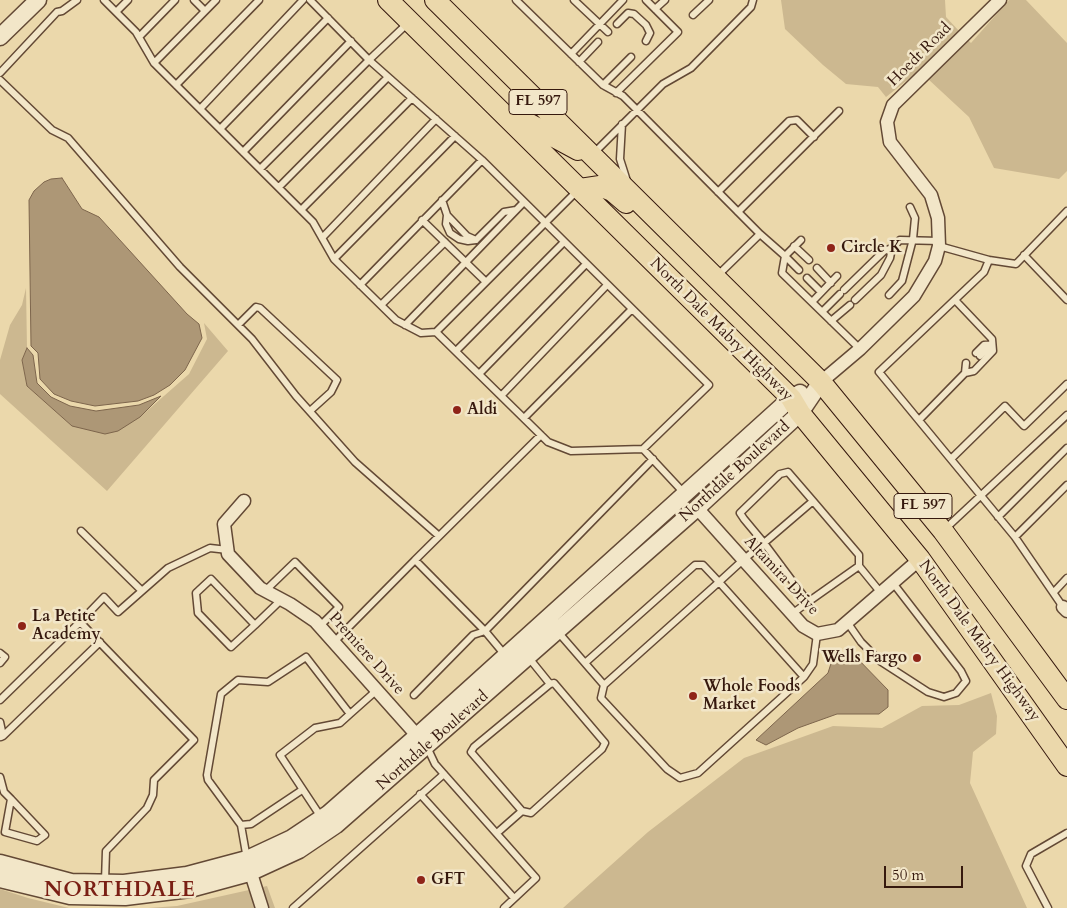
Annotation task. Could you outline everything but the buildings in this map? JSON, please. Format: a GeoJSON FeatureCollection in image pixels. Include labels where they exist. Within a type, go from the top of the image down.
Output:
{"type":"FeatureCollection","features":[{"type":"Feature","properties":{"kind":"main road","name":"North Dale Mabry Highway"},"geometry":{"type":"LineString","coordinates":[[388,0],[580,188],[796,406],[920,559],[1067,766]]}},
{"type":"Feature","properties":{"kind":"main road","name":"North Dale Mabry Highway"},"geometry":{"type":"LineString","coordinates":[[442,2],[591,155],[821,382],[943,530],[1067,699]]}},
{"type":"Feature","properties":{"kind":"main road"},"geometry":{"type":"LineString","coordinates":[[442,2],[443,54]]}},
{"type":"Feature","properties":{"kind":"main road"},"geometry":{"type":"LineString","coordinates":[[494,104],[551,136],[591,155]]}},
{"type":"Feature","properties":{"kind":"main road"},"geometry":{"type":"LineString","coordinates":[[580,188],[600,186],[612,191],[687,250]]}},
{"type":"Feature","properties":{"kind":"street"},"geometry":{"type":"LineString","coordinates":[[0,37],[38,0]]}},
{"type":"Feature","properties":{"kind":"street","name":"Hoedt Road"},"geometry":{"type":"LineString","coordinates":[[821,382],[860,349],[914,296],[935,262],[939,244],[938,218],[931,195],[890,142],[887,122],[893,105],[1000,0]]}},
{"type":"Feature","properties":{"kind":"street","name":"Northdale Boulevard"},"geometry":{"type":"LineString","coordinates":[[0,879],[70,896],[125,897],[190,888],[248,866],[299,850],[336,825],[422,742],[506,656],[552,625],[632,565],[697,508],[821,382]]}},
{"type":"Feature","properties":{"kind":"street","name":"Northdale Boulevard"},"geometry":{"type":"LineString","coordinates":[[0,863],[71,882],[124,883],[248,866],[322,818],[422,742],[528,657],[552,625],[685,494],[739,445],[796,406]]}},
{"type":"Feature","properties":{"kind":"street"},"geometry":{"type":"LineString","coordinates":[[697,508],[707,487],[739,445]]}},
{"type":"Feature","properties":{"kind":"street"},"geometry":{"type":"LineString","coordinates":[[632,565],[654,536],[681,507],[686,499],[685,494]]}},
{"type":"Feature","properties":{"kind":"street","name":"Premiere Drive"},"geometry":{"type":"LineString","coordinates":[[244,501],[224,524],[228,554],[260,588],[282,599],[320,626],[422,742]]}},
{"type":"Feature","properties":{"kind":"street","name":"Altamira Drive"},"geometry":{"type":"LineString","coordinates":[[697,508],[803,626],[817,634],[838,630],[920,559]]}},
{"type":"Feature","properties":{"kind":"street"},"geometry":{"type":"LineString","coordinates":[[248,866],[262,908]]}},
{"type":"Feature","properties":{"kind":"lane"},"geometry":{"type":"LineString","coordinates":[[0,73],[57,12],[62,11],[77,0]]}},
{"type":"Feature","properties":{"kind":"lane"},"geometry":{"type":"LineString","coordinates":[[104,0],[139,37],[154,63],[313,222],[334,260],[405,326],[420,333],[436,332],[580,188]]}},
{"type":"Feature","properties":{"kind":"lane"},"geometry":{"type":"LineString","coordinates":[[116,12],[128,0]]}},
{"type":"Feature","properties":{"kind":"lane"},"geometry":{"type":"LineString","coordinates":[[139,37],[175,0]]}},
{"type":"Feature","properties":{"kind":"lane"},"geometry":{"type":"LineString","coordinates":[[194,0],[205,11]]}},
{"type":"Feature","properties":{"kind":"lane"},"geometry":{"type":"LineString","coordinates":[[154,63],[216,0]]}},
{"type":"Feature","properties":{"kind":"lane"},"geometry":{"type":"LineString","coordinates":[[176,85],[259,0]]}},
{"type":"Feature","properties":{"kind":"lane"},"geometry":{"type":"LineString","coordinates":[[200,108],[303,0]]}},
{"type":"Feature","properties":{"kind":"lane"},"geometry":{"type":"LineString","coordinates":[[310,0],[369,60],[482,160],[709,385],[643,449],[571,451],[548,442],[436,332]]}},
{"type":"Feature","properties":{"kind":"lane"},"geometry":{"type":"LineString","coordinates":[[516,0],[603,85],[636,110],[760,234],[799,270]]}},
{"type":"Feature","properties":{"kind":"lane"},"geometry":{"type":"LineString","coordinates":[[571,54],[623,0]]}},
{"type":"Feature","properties":{"kind":"lane"},"geometry":{"type":"LineString","coordinates":[[616,93],[678,32],[646,0]]}},
{"type":"Feature","properties":{"kind":"lane"},"geometry":{"type":"LineString","coordinates":[[655,9],[665,0]]}},
{"type":"Feature","properties":{"kind":"lane"},"geometry":{"type":"LineString","coordinates":[[693,15],[709,0]]}},
{"type":"Feature","properties":{"kind":"lane"},"geometry":{"type":"LineString","coordinates":[[591,155],[663,84],[691,68],[752,7],[753,0]]}},
{"type":"Feature","properties":{"kind":"lane"},"geometry":{"type":"LineString","coordinates":[[578,1],[608,32]]}},
{"type":"Feature","properties":{"kind":"lane"},"geometry":{"type":"LineString","coordinates":[[617,24],[628,13],[634,14],[646,25],[650,33],[646,41]]}},
{"type":"Feature","properties":{"kind":"lane"},"geometry":{"type":"LineString","coordinates":[[220,129],[328,18]]}},
{"type":"Feature","properties":{"kind":"lane"},"geometry":{"type":"LineString","coordinates":[[260,169],[410,21]]}},
{"type":"Feature","properties":{"kind":"lane"},"geometry":{"type":"LineString","coordinates":[[243,152],[351,41]]}},
{"type":"Feature","properties":{"kind":"lane"},"geometry":{"type":"LineString","coordinates":[[579,62],[598,42]]}},
{"type":"Feature","properties":{"kind":"lane"},"geometry":{"type":"LineString","coordinates":[[603,85],[630,57]]}},
{"type":"Feature","properties":{"kind":"lane"},"geometry":{"type":"LineString","coordinates":[[278,188],[388,77]]}},
{"type":"Feature","properties":{"kind":"lane"},"geometry":{"type":"LineString","coordinates":[[0,80],[52,130],[68,138],[180,267],[252,339],[285,382],[356,462],[439,536]]}},
{"type":"Feature","properties":{"kind":"lane"},"geometry":{"type":"LineString","coordinates":[[301,210],[412,98]]}},
{"type":"Feature","properties":{"kind":"lane"},"geometry":{"type":"LineString","coordinates":[[738,212],[839,112]]}},
{"type":"Feature","properties":{"kind":"lane"},"geometry":{"type":"LineString","coordinates":[[322,238],[436,119]]}},
{"type":"Feature","properties":{"kind":"lane"},"geometry":{"type":"LineString","coordinates":[[718,192],[789,121],[796,120],[814,137]]}},
{"type":"Feature","properties":{"kind":"lane"},"geometry":{"type":"LineString","coordinates":[[622,124],[620,159],[634,198]]}},
{"type":"Feature","properties":{"kind":"lane"},"geometry":{"type":"LineString","coordinates":[[334,260],[455,136]]}},
{"type":"Feature","properties":{"kind":"lane"},"geometry":{"type":"LineString","coordinates":[[360,285],[482,160]]}},
{"type":"Feature","properties":{"kind":"lane"},"geometry":{"type":"LineString","coordinates":[[442,200],[446,215],[467,236],[476,240],[504,212],[516,210]]}},
{"type":"Feature","properties":{"kind":"lane"},"geometry":{"type":"LineString","coordinates":[[405,326],[524,202]]}},
{"type":"Feature","properties":{"kind":"lane"},"geometry":{"type":"LineString","coordinates":[[889,295],[902,281],[913,239],[915,218],[910,207]]}},
{"type":"Feature","properties":{"kind":"lane"},"geometry":{"type":"LineString","coordinates":[[822,312],[884,251],[892,248],[900,240],[913,239],[939,244],[988,260],[1016,264],[1067,211]]}},
{"type":"Feature","properties":{"kind":"lane"},"geometry":{"type":"LineString","coordinates":[[422,220],[486,282]]}},
{"type":"Feature","properties":{"kind":"lane"},"geometry":{"type":"LineString","coordinates":[[715,277],[760,234]]}},
{"type":"Feature","properties":{"kind":"lane"},"geometry":{"type":"LineString","coordinates":[[801,240],[785,256],[782,273],[860,349]]}},
{"type":"Feature","properties":{"kind":"lane"},"geometry":{"type":"LineString","coordinates":[[381,305],[445,242]]}},
{"type":"Feature","properties":{"kind":"lane"},"geometry":{"type":"LineString","coordinates":[[456,351],[564,242]]}},
{"type":"Feature","properties":{"kind":"lane"},"geometry":{"type":"LineString","coordinates":[[794,246],[808,260]]}},
{"type":"Feature","properties":{"kind":"lane"},"geometry":{"type":"LineString","coordinates":[[831,321],[881,274],[890,258],[892,248]]}},
{"type":"Feature","properties":{"kind":"lane"},"geometry":{"type":"LineString","coordinates":[[1024,255],[1067,300]]}},
{"type":"Feature","properties":{"kind":"lane"},"geometry":{"type":"LineString","coordinates":[[988,260],[984,272],[879,372],[1015,537],[1065,609]]}},
{"type":"Feature","properties":{"kind":"lane"},"geometry":{"type":"LineString","coordinates":[[479,374],[586,264]]}},
{"type":"Feature","properties":{"kind":"lane"},"geometry":{"type":"LineString","coordinates":[[817,268],[831,283]]}},
{"type":"Feature","properties":{"kind":"lane"},"geometry":{"type":"LineString","coordinates":[[812,302],[837,276]]}},
{"type":"Feature","properties":{"kind":"lane"},"geometry":{"type":"LineString","coordinates":[[807,278],[821,292]]}},
{"type":"Feature","properties":{"kind":"lane"},"geometry":{"type":"LineString","coordinates":[[501,396],[607,285]]}},
{"type":"Feature","properties":{"kind":"lane"},"geometry":{"type":"LineString","coordinates":[[919,420],[965,374],[974,371],[993,351],[992,339],[954,300]]}},
{"type":"Feature","properties":{"kind":"lane"},"geometry":{"type":"LineString","coordinates":[[238,325],[256,307],[260,308],[337,380],[331,392],[310,411]]}},
{"type":"Feature","properties":{"kind":"lane"},"geometry":{"type":"LineString","coordinates":[[524,418],[632,309]]}},
{"type":"Feature","properties":{"kind":"lane"},"geometry":{"type":"LineString","coordinates":[[978,354],[984,345],[992,344]]}},
{"type":"Feature","properties":{"kind":"lane"},"geometry":{"type":"LineString","coordinates":[[965,374],[968,365]]}},
{"type":"Feature","properties":{"kind":"lane"},"geometry":{"type":"LineString","coordinates":[[951,459],[1005,406],[1024,426],[1067,384]]}},
{"type":"Feature","properties":{"kind":"lane"},"geometry":{"type":"LineString","coordinates":[[943,530],[982,496],[1067,415]]}},
{"type":"Feature","properties":{"kind":"lane"},"geometry":{"type":"LineString","coordinates":[[334,642],[541,435]]}},
{"type":"Feature","properties":{"kind":"lane"},"geometry":{"type":"LineString","coordinates":[[998,517],[1067,448]]}},
{"type":"Feature","properties":{"kind":"lane"},"geometry":{"type":"LineString","coordinates":[[643,449],[685,494]]}},
{"type":"Feature","properties":{"kind":"lane"},"geometry":{"type":"LineString","coordinates":[[414,695],[474,635],[485,631],[653,459]]}},
{"type":"Feature","properties":{"kind":"lane"},"geometry":{"type":"LineString","coordinates":[[808,602],[740,513],[780,474],[788,472],[859,556],[858,566],[881,593]]}},
{"type":"Feature","properties":{"kind":"lane"},"geometry":{"type":"LineString","coordinates":[[1015,537],[1067,485]]}},
{"type":"Feature","properties":{"kind":"lane"},"geometry":{"type":"LineString","coordinates":[[813,501],[743,560],[604,685],[601,698],[667,769],[680,778],[698,773],[804,677],[813,664],[817,634]]}},
{"type":"Feature","properties":{"kind":"lane"},"geometry":{"type":"LineString","coordinates":[[81,531],[142,591]]}},
{"type":"Feature","properties":{"kind":"lane"},"geometry":{"type":"LineString","coordinates":[[0,700],[104,597],[118,612],[168,568],[210,548],[228,550]]}},
{"type":"Feature","properties":{"kind":"lane"},"geometry":{"type":"LineString","coordinates":[[415,560],[485,631],[506,656]]}},
{"type":"Feature","properties":{"kind":"lane"},"geometry":{"type":"LineString","coordinates":[[266,591],[295,562],[339,606],[320,626]]}},
{"type":"Feature","properties":{"kind":"lane"},"geometry":{"type":"LineString","coordinates":[[585,663],[695,565],[703,565],[804,677]]}},
{"type":"Feature","properties":{"kind":"lane"},"geometry":{"type":"LineString","coordinates":[[792,614],[858,566]]}},
{"type":"Feature","properties":{"kind":"lane"},"geometry":{"type":"LineString","coordinates":[[1054,592],[1067,578]]}},
{"type":"Feature","properties":{"kind":"lane"},"geometry":{"type":"LineString","coordinates":[[255,625],[211,579],[196,593],[198,613],[231,647],[255,625],[282,599]]}},
{"type":"Feature","properties":{"kind":"lane"},"geometry":{"type":"LineString","coordinates":[[847,622],[861,642],[880,661],[928,692],[944,697],[956,693],[966,681],[962,671],[893,583]]}},
{"type":"Feature","properties":{"kind":"lane"},"geometry":{"type":"LineString","coordinates":[[80,622],[194,740],[154,780],[153,795],[147,808],[106,851],[105,882]]}},
{"type":"Feature","properties":{"kind":"lane"},"geometry":{"type":"LineString","coordinates":[[552,625],[604,685]]}},
{"type":"Feature","properties":{"kind":"lane"},"geometry":{"type":"LineString","coordinates":[[2,737],[100,642]]}},
{"type":"Feature","properties":{"kind":"lane"},"geometry":{"type":"LineString","coordinates":[[0,652],[5,658],[0,663]]}},
{"type":"Feature","properties":{"kind":"lane"},"geometry":{"type":"LineString","coordinates":[[248,866],[242,825],[206,775],[221,694],[238,680],[268,682],[306,657],[350,714]]}},
{"type":"Feature","properties":{"kind":"lane"},"geometry":{"type":"LineString","coordinates":[[528,657],[550,684]]}},
{"type":"Feature","properties":{"kind":"lane"},"geometry":{"type":"LineString","coordinates":[[554,683],[605,743],[602,749],[531,813],[522,811],[471,752],[474,747],[550,684],[554,683]]}},
{"type":"Feature","properties":{"kind":"lane"},"geometry":{"type":"LineString","coordinates":[[322,818],[281,758],[281,752],[315,728],[340,723],[377,690]]}},
{"type":"Feature","properties":{"kind":"lane"},"geometry":{"type":"LineString","coordinates":[[0,722],[2,737]]}},
{"type":"Feature","properties":{"kind":"lane"},"geometry":{"type":"LineString","coordinates":[[422,742],[435,764],[536,878],[504,908]]}},
{"type":"Feature","properties":{"kind":"lane"},"geometry":{"type":"LineString","coordinates":[[293,908],[444,774]]}},
{"type":"Feature","properties":{"kind":"lane"},"geometry":{"type":"LineString","coordinates":[[0,777],[4,792],[11,799],[45,835],[37,841],[5,832],[11,799]]}},
{"type":"Feature","properties":{"kind":"lane"},"geometry":{"type":"LineString","coordinates":[[242,825],[251,824],[302,790]]}},
{"type":"Feature","properties":{"kind":"lane"},"geometry":{"type":"LineString","coordinates":[[420,794],[514,898]]}},
{"type":"Feature","properties":{"kind":"lane"},"geometry":{"type":"LineString","coordinates":[[497,833],[522,811]]}},
{"type":"Feature","properties":{"kind":"lane"},"geometry":{"type":"LineString","coordinates":[[1048,908],[1026,866],[1031,854],[1067,833]]}},
{"type":"Feature","properties":{"kind":"shaded area"},"geometry":{"type":"Polygon","coordinates":[[[781,0],[945,0],[946,17],[959,31],[920,70],[886,97],[878,87],[846,84],[823,65],[785,29],[781,0]]]}},
{"type":"Feature","properties":{"kind":"shaded area"},"geometry":{"type":"Polygon","coordinates":[[[1009,0],[1026,0],[1067,43],[1067,171],[1059,179],[994,168],[969,117],[928,79],[968,40],[971,43],[1009,0]]]}},
{"type":"Feature","properties":{"kind":"shaded area"},"geometry":{"type":"Polygon","coordinates":[[[62,178],[82,209],[99,217],[187,314],[199,324],[202,338],[185,370],[170,385],[154,395],[138,401],[95,406],[71,401],[54,394],[40,379],[38,353],[31,346],[29,200],[34,191],[44,182],[62,178]]]}},
{"type":"Feature","properties":{"kind":"shaded area"},"geometry":{"type":"Polygon","coordinates":[[[26,288],[27,348],[22,360],[27,386],[72,426],[140,417],[189,374],[207,339],[204,323],[228,351],[107,491],[0,394],[0,360],[10,325],[22,305],[26,288]]]}},
{"type":"Feature","properties":{"kind":"shaded area"},"geometry":{"type":"Polygon","coordinates":[[[27,348],[33,355],[37,383],[51,397],[70,406],[96,411],[139,405],[161,396],[140,417],[118,431],[105,434],[72,426],[27,386],[22,360],[27,348]]]}},
{"type":"Feature","properties":{"kind":"shaded area"},"geometry":{"type":"Polygon","coordinates":[[[852,653],[888,690],[888,707],[879,714],[837,714],[798,728],[766,745],[756,740],[828,673],[833,657],[852,653]]]}},
{"type":"Feature","properties":{"kind":"shaded area"},"geometry":{"type":"Polygon","coordinates":[[[991,693],[997,716],[996,734],[973,752],[970,783],[1027,908],[563,908],[648,832],[744,758],[833,726],[882,728],[922,706],[959,705],[991,693]]]}},
{"type":"Feature","properties":{"kind":"shaded area"},"geometry":{"type":"Polygon","coordinates":[[[267,886],[275,908],[148,908],[177,906],[267,886]]]}},
{"type":"Feature","properties":{"kind":"shaded area"},"geometry":{"type":"Polygon","coordinates":[[[0,889],[28,898],[69,908],[0,908],[0,889]]]}},
{"type":"Feature","properties":{"kind":"place","name":"Circle K"},"geometry":{"type":"Point","coordinates":[831,248]}},
{"type":"Feature","properties":{"kind":"place","name":"Aldi"},"geometry":{"type":"Point","coordinates":[457,410]}},
{"type":"Feature","properties":{"kind":"place","name":"La Petite Academy"},"geometry":{"type":"Point","coordinates":[22,626]}},
{"type":"Feature","properties":{"kind":"place","name":"Wells Fargo"},"geometry":{"type":"Point","coordinates":[917,658]}},
{"type":"Feature","properties":{"kind":"place","name":"Whole Foods Market"},"geometry":{"type":"Point","coordinates":[693,696]}},
{"type":"Feature","properties":{"kind":"place","name":"GFT"},"geometry":{"type":"Point","coordinates":[421,880]}},
{"type":"Feature","properties":{"kind":"district","name":"NORTHDALE"},"geometry":{"type":"Point","coordinates":[120,891]}}]}
